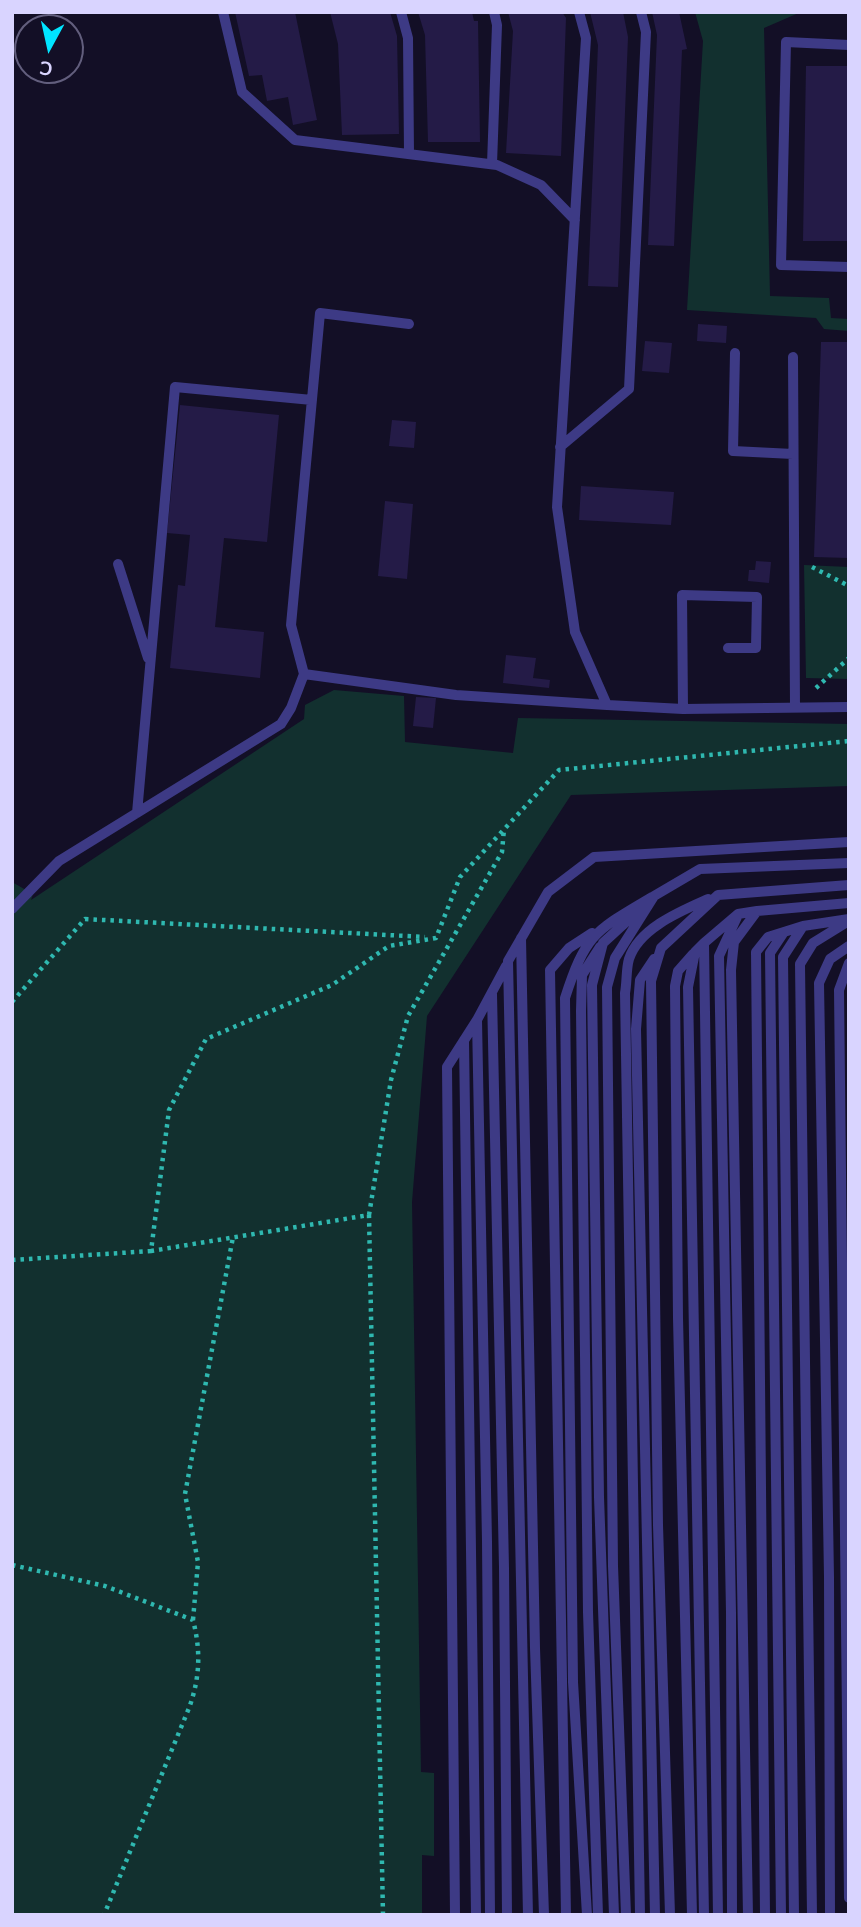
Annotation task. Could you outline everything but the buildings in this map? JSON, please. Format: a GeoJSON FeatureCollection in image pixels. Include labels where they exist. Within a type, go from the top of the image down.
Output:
{"type":"FeatureCollection","features":[{"type":"Feature","properties":{"kind":"lane"},"geometry":{"type":"LineString","coordinates":[[223,12],[242,92],[295,140],[492,164],[541,185],[575,220]]}},
{"type":"Feature","properties":{"kind":"lane"},"geometry":{"type":"LineString","coordinates":[[401,12],[408,38],[409,154]]}},
{"type":"Feature","properties":{"kind":"lane"},"geometry":{"type":"LineString","coordinates":[[492,164],[497,25],[494,12]]}},
{"type":"Feature","properties":{"kind":"lane"},"geometry":{"type":"LineString","coordinates":[[579,12],[586,38],[557,507],[575,632],[607,705]]}},
{"type":"Feature","properties":{"kind":"lane"},"geometry":{"type":"LineString","coordinates":[[559,447],[629,389],[646,32],[641,12]]}},
{"type":"Feature","properties":{"kind":"lane"},"geometry":{"type":"LineString","coordinates":[[849,45],[786,42],[780,265],[849,267]]}},
{"type":"Feature","properties":{"kind":"lane"},"geometry":{"type":"LineString","coordinates":[[12,909],[58,861],[281,724],[291,708],[303,674],[291,625],[320,313],[409,324]]}},
{"type":"Feature","properties":{"kind":"lane"},"geometry":{"type":"LineString","coordinates":[[735,353],[733,450],[793,454]]}},
{"type":"Feature","properties":{"kind":"lane"},"geometry":{"type":"LineString","coordinates":[[793,357],[795,707]]}},
{"type":"Feature","properties":{"kind":"lane"},"geometry":{"type":"LineString","coordinates":[[137,813],[174,387],[312,400]]}},
{"type":"Feature","properties":{"kind":"lane"},"geometry":{"type":"LineString","coordinates":[[118,564],[150,665]]}},
{"type":"Feature","properties":{"kind":"lane"},"geometry":{"type":"LineString","coordinates":[[684,709],[682,595],[757,597],[756,648],[728,648]]}},
{"type":"Feature","properties":{"kind":"lane"},"geometry":{"type":"LineString","coordinates":[[303,674],[456,695],[607,705],[684,709],[849,707]]}},
{"type":"Feature","properties":{"kind":"lane"},"geometry":{"type":"LineString","coordinates":[[455,1915],[447,1067],[477,1020],[521,934],[548,892],[594,857],[849,842]]}},
{"type":"Feature","properties":{"kind":"lane"},"geometry":{"type":"LineString","coordinates":[[566,1915],[550,970],[569,948],[701,869],[849,863]]}},
{"type":"Feature","properties":{"kind":"lane"},"geometry":{"type":"LineString","coordinates":[[640,1915],[625,993],[629,958],[646,935],[676,914],[718,895],[849,885]]}},
{"type":"Feature","properties":{"kind":"lane"},"geometry":{"type":"LineString","coordinates":[[655,1915],[636,1029],[640,980],[661,948],[718,895]]}},
{"type":"Feature","properties":{"kind":"lane"},"geometry":{"type":"LineString","coordinates":[[598,1915],[587,1612],[580,1011],[582,975],[603,943],[654,896]]}},
{"type":"Feature","properties":{"kind":"lane"},"geometry":{"type":"LineString","coordinates":[[626,1915],[613,1566],[607,987],[615,958],[654,896]]}},
{"type":"Feature","properties":{"kind":"lane"},"geometry":{"type":"LineString","coordinates":[[692,1915],[678,1318],[675,986],[678,971],[704,943],[738,914],[849,903]]}},
{"type":"Feature","properties":{"kind":"lane"},"geometry":{"type":"LineString","coordinates":[[748,1915],[731,970],[734,942],[757,911]]}},
{"type":"Feature","properties":{"kind":"lane"},"geometry":{"type":"LineString","coordinates":[[732,1915],[731,1599],[719,956],[738,914]]}},
{"type":"Feature","properties":{"kind":"lane"},"geometry":{"type":"LineString","coordinates":[[765,1915],[756,953],[768,937],[785,930],[849,920]]}},
{"type":"Feature","properties":{"kind":"lane"},"geometry":{"type":"LineString","coordinates":[[812,1915],[800,964],[813,943],[849,920]]}},
{"type":"Feature","properties":{"kind":"lane"},"geometry":{"type":"LineString","coordinates":[[794,1915],[783,957],[803,926]]}},
{"type":"Feature","properties":{"kind":"lane"},"geometry":{"type":"LineString","coordinates":[[587,1915],[573,1682],[565,998],[579,956],[601,927]]}},
{"type":"Feature","properties":{"kind":"lane"},"geometry":{"type":"LineString","coordinates":[[781,1915],[769,953],[785,930]]}},
{"type":"Feature","properties":{"kind":"lane"},"geometry":{"type":"LineString","coordinates":[[521,934],[544,1915]]}},
{"type":"Feature","properties":{"kind":"lane"},"geometry":{"type":"LineString","coordinates":[[603,943],[592,985],[599,1497],[614,1915]]}},
{"type":"Feature","properties":{"kind":"lane"},"geometry":{"type":"LineString","coordinates":[[704,943],[718,1915]]}},
{"type":"Feature","properties":{"kind":"lane"},"geometry":{"type":"LineString","coordinates":[[830,1915],[829,1577],[819,983],[830,958],[849,946]]}},
{"type":"Feature","properties":{"kind":"lane"},"geometry":{"type":"LineString","coordinates":[[661,948],[651,981],[658,1525],[670,1915]]}},
{"type":"Feature","properties":{"kind":"lane"},"geometry":{"type":"LineString","coordinates":[[695,952],[688,986],[704,1915]]}},
{"type":"Feature","properties":{"kind":"lane"},"geometry":{"type":"LineString","coordinates":[[508,961],[528,1915]]}},
{"type":"Feature","properties":{"kind":"lane"},"geometry":{"type":"LineString","coordinates":[[849,963],[839,990],[849,1898]]}},
{"type":"Feature","properties":{"kind":"lane"},"geometry":{"type":"LineString","coordinates":[[492,994],[503,1555],[506,1915]]}},
{"type":"Feature","properties":{"kind":"lane"},"geometry":{"type":"LineString","coordinates":[[477,1020],[487,1527],[490,1915]]}},
{"type":"Feature","properties":{"kind":"lane"},"geometry":{"type":"LineString","coordinates":[[464,1040],[476,1915]]}},
{"type":"Feature","properties":{"kind":"path"},"geometry":{"type":"LineString","coordinates":[[795,558],[849,586]]}},
{"type":"Feature","properties":{"kind":"path"},"geometry":{"type":"LineString","coordinates":[[795,707],[849,658]]}},
{"type":"Feature","properties":{"kind":"path"},"geometry":{"type":"LineString","coordinates":[[436,938],[460,877],[559,770],[849,741]]}},
{"type":"Feature","properties":{"kind":"path"},"geometry":{"type":"LineString","coordinates":[[383,1915],[369,1215],[391,1080],[408,1016],[502,852],[504,829]]}},
{"type":"Feature","properties":{"kind":"path"},"geometry":{"type":"LineString","coordinates":[[12,1002],[85,919],[436,938]]}},
{"type":"Feature","properties":{"kind":"path"},"geometry":{"type":"LineString","coordinates":[[150,1251],[169,1110],[206,1039],[332,985],[389,946],[436,938]]}},
{"type":"Feature","properties":{"kind":"path"},"geometry":{"type":"LineString","coordinates":[[12,1260],[150,1251],[369,1215]]}},
{"type":"Feature","properties":{"kind":"path"},"geometry":{"type":"LineString","coordinates":[[104,1915],[195,1692],[201,1650],[192,1620],[198,1562],[186,1494],[233,1237]]}},
{"type":"Feature","properties":{"kind":"path"},"geometry":{"type":"LineString","coordinates":[[12,1565],[105,1586],[192,1620]]}},
{"type":"Feature","properties":{"kind":"green space"},"geometry":{"type":"Polygon","coordinates":[[[695,12],[801,12],[764,28],[770,296],[829,298],[831,318],[849,319],[849,331],[824,329],[816,318],[687,310],[703,41],[695,12]]]}},
{"type":"Feature","properties":{"kind":"green space"},"geometry":{"type":"Polygon","coordinates":[[[804,565],[849,567],[849,679],[806,678],[804,565]]]}},
{"type":"Feature","properties":{"kind":"green space"},"geometry":{"type":"Polygon","coordinates":[[[334,690],[404,696],[405,742],[513,753],[518,718],[849,724],[849,786],[571,795],[427,1016],[412,1202],[421,1772],[434,1773],[434,1856],[422,1855],[422,1915],[12,1915],[12,882],[33,894],[31,900],[304,719],[305,705],[334,690]]]}}]}
